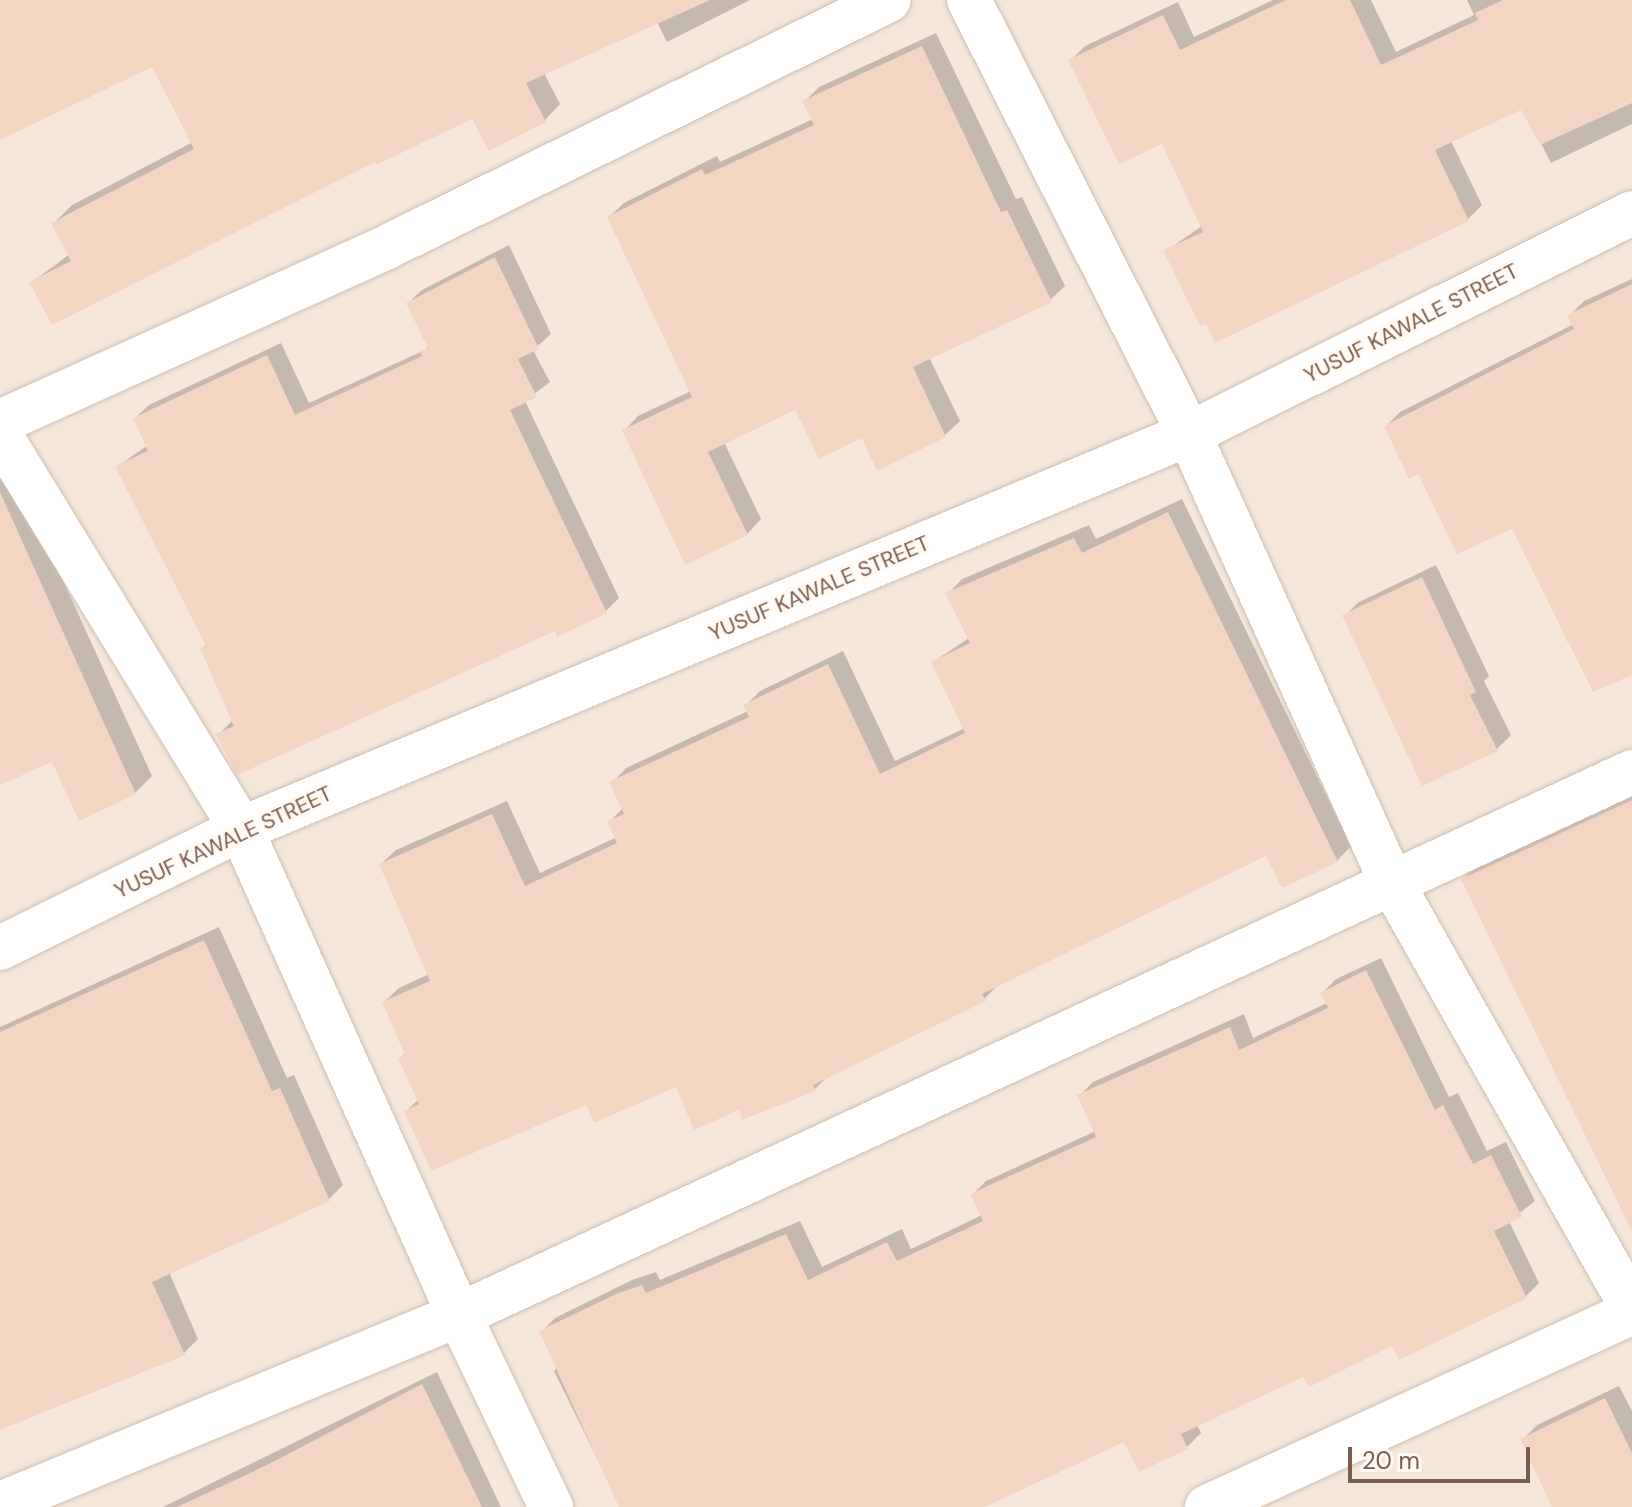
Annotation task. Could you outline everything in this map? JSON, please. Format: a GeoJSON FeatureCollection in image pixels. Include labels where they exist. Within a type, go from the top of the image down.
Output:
{"type":"FeatureCollection","features":[{"type":"Feature","properties":{"kind":"street"},"geometry":{"type":"LineString","coordinates":[[0,422],[387,247],[889,0]]}},
{"type":"Feature","properties":{"kind":"street"},"geometry":{"type":"LineString","coordinates":[[969,0],[1189,434],[1393,885],[1632,1310],[1207,1507]]}},
{"type":"Feature","properties":{"kind":"street","name":"YUSUF KAWALE STREET"},"geometry":{"type":"LineString","coordinates":[[0,948],[241,829],[1189,434],[1632,213]]}},
{"type":"Feature","properties":{"kind":"street"},"geometry":{"type":"LineString","coordinates":[[0,435],[241,829],[459,1315],[551,1507]]}},
{"type":"Feature","properties":{"kind":"street"},"geometry":{"type":"LineString","coordinates":[[0,1504],[459,1315],[1632,772]]}},
{"type":"Feature","properties":{"kind":"shaded area"},"geometry":{"type":"Polygon","coordinates":[[[0,0],[1632,0],[1632,1507],[0,1507],[0,0]]]}},
{"type":"Feature","properties":{"kind":"building"},"geometry":{"type":"Polygon","coordinates":[[[0,0],[710,0],[526,83],[546,122],[489,151],[472,119],[376,165],[375,162],[52,325],[29,282],[71,261],[51,223],[194,149],[152,67],[0,140],[0,0]]]}},
{"type":"Feature","properties":{"kind":"building"},"geometry":{"type":"Polygon","coordinates":[[[1286,0],[1350,0],[1381,65],[1478,20],[1475,13],[1503,0],[1632,0],[1632,103],[1540,145],[1521,110],[1435,150],[1469,221],[1215,343],[1206,324],[1200,326],[1163,250],[1203,232],[1162,144],[1119,164],[1068,60],[1163,15],[1180,50],[1286,0]]]}},
{"type":"Feature","properties":{"kind":"building"},"geometry":{"type":"Polygon","coordinates":[[[922,46],[1001,212],[1007,210],[1052,302],[913,367],[946,437],[877,471],[862,438],[819,459],[795,410],[708,452],[748,535],[685,565],[622,430],[692,397],[607,217],[702,169],[705,175],[814,125],[802,101],[922,46]]]}},
{"type":"Feature","properties":{"kind":"building"},"geometry":{"type":"Polygon","coordinates":[[[495,257],[539,349],[518,359],[537,397],[510,410],[607,613],[557,637],[555,631],[237,775],[216,734],[234,726],[200,648],[206,646],[115,466],[148,451],[133,418],[267,355],[295,415],[422,356],[420,352],[428,348],[406,303],[495,257]]]}},
{"type":"Feature","properties":{"kind":"building"},"geometry":{"type":"Polygon","coordinates":[[[1632,284],[1632,675],[1593,692],[1512,529],[1457,554],[1418,474],[1409,479],[1384,426],[1574,329],[1567,315],[1632,284]]]}},
{"type":"Feature","properties":{"kind":"building"},"geometry":{"type":"Polygon","coordinates":[[[0,492],[136,794],[79,821],[52,762],[0,785],[0,492]]]}},
{"type":"Feature","properties":{"kind":"building"},"geometry":{"type":"Polygon","coordinates":[[[1168,512],[1338,862],[1282,888],[1266,856],[982,994],[986,1001],[813,1085],[816,1091],[742,1120],[739,1110],[694,1130],[676,1087],[594,1123],[586,1105],[431,1171],[404,1111],[419,1104],[398,1058],[405,1055],[382,1002],[430,981],[379,864],[492,814],[525,886],[617,843],[607,821],[624,814],[609,782],[749,717],[743,705],[828,664],[880,774],[965,733],[931,662],[970,643],[945,593],[1074,538],[1082,553],[1168,512]]]}},
{"type":"Feature","properties":{"kind":"building"},"geometry":{"type":"Polygon","coordinates":[[[1422,577],[1476,692],[1470,695],[1498,751],[1422,786],[1342,615],[1422,577]]]}},
{"type":"Feature","properties":{"kind":"building"},"geometry":{"type":"Polygon","coordinates":[[[1632,800],[1632,1232],[1461,879],[1632,800]]]}},
{"type":"Feature","properties":{"kind":"building"},"geometry":{"type":"Polygon","coordinates":[[[204,940],[272,1091],[280,1088],[330,1201],[152,1282],[185,1355],[0,1430],[0,1032],[204,940]]]}},
{"type":"Feature","properties":{"kind":"building"},"geometry":{"type":"Polygon","coordinates":[[[1366,970],[1435,1110],[1443,1105],[1473,1164],[1491,1155],[1522,1217],[1494,1231],[1527,1298],[1399,1360],[1392,1346],[1309,1387],[1303,1377],[1181,1434],[1188,1449],[1139,1472],[1124,1442],[985,1507],[619,1507],[539,1331],[616,1294],[642,1285],[646,1293],[786,1234],[808,1280],[887,1242],[897,1261],[983,1221],[970,1194],[1096,1137],[1077,1095],[1230,1027],[1239,1050],[1328,1008],[1320,993],[1366,970]]]}},
{"type":"Feature","properties":{"kind":"building"},"geometry":{"type":"Polygon","coordinates":[[[422,1384],[482,1507],[177,1507],[267,1465],[422,1384]]]}},
{"type":"Feature","properties":{"kind":"building"},"geometry":{"type":"Polygon","coordinates":[[[1605,1398],[1632,1453],[1632,1507],[1552,1507],[1520,1439],[1605,1398]]]}}]}
